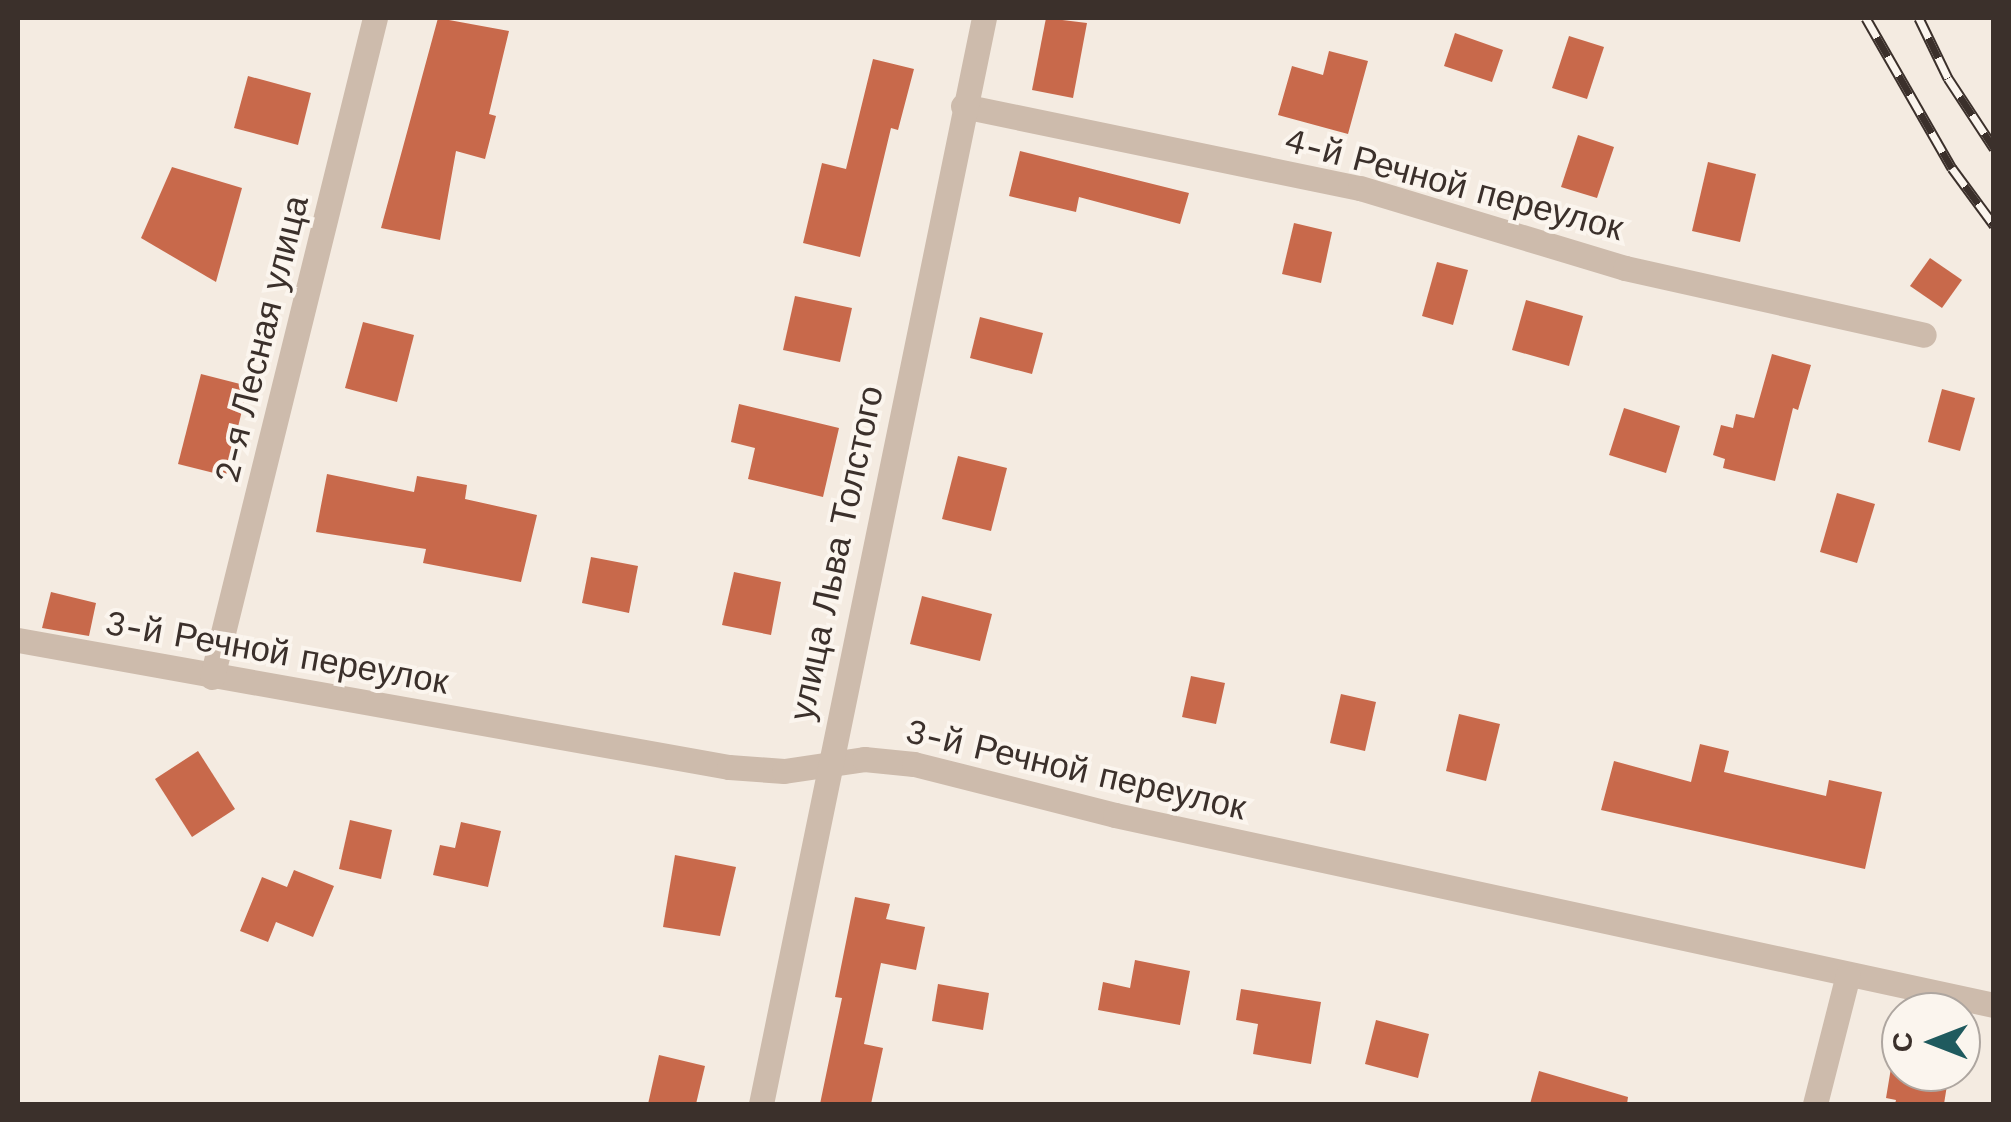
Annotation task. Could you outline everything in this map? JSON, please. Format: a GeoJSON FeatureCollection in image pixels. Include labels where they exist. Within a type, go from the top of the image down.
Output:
{"type":"FeatureCollection","features":[{"type":"Feature","properties":{"kind":"street","name":"2-я Лесная улица"},"geometry":{"type":"LineString","coordinates":[[212,677],[376,18]]}},
{"type":"Feature","properties":{"kind":"street","name":"улица Льва Толстого"},"geometry":{"type":"LineString","coordinates":[[760,1104],[984,18]]}},
{"type":"Feature","properties":{"kind":"street","name":"4-й Речной переулок"},"geometry":{"type":"LineString","coordinates":[[964,106],[1360,188],[1626,268],[1924,334]]}},
{"type":"Feature","properties":{"kind":"street","name":"3-й Речной переулок"},"geometry":{"type":"LineString","coordinates":[[18,640],[729,767],[784,770],[864,759],[914,764],[1115,816],[1994,1005]]}},
{"type":"Feature","properties":{"kind":"street"},"geometry":{"type":"LineString","coordinates":[[1815,1104],[1848,975]]}},
{"type":"Feature","properties":{"kind":"building"},"geometry":{"type":"Polygon","coordinates":[[[438,18],[509,31],[489,114],[496,116],[485,159],[456,151],[440,240],[381,228],[438,18]]]}},
{"type":"Feature","properties":{"kind":"building"},"geometry":{"type":"Polygon","coordinates":[[[1046,18],[1087,23],[1073,98],[1032,90],[1046,18]]]}},
{"type":"Feature","properties":{"kind":"building"},"geometry":{"type":"Polygon","coordinates":[[[1455,33],[1503,50],[1492,82],[1444,66],[1455,33]]]}},
{"type":"Feature","properties":{"kind":"building"},"geometry":{"type":"Polygon","coordinates":[[[1569,36],[1604,47],[1587,99],[1552,88],[1569,36]]]}},
{"type":"Feature","properties":{"kind":"building"},"geometry":{"type":"Polygon","coordinates":[[[1329,51],[1368,61],[1348,134],[1278,115],[1292,66],[1323,75],[1329,51]]]}},
{"type":"Feature","properties":{"kind":"building"},"geometry":{"type":"Polygon","coordinates":[[[873,59],[914,69],[898,130],[891,128],[860,257],[803,243],[822,163],[846,169],[873,59]]]}},
{"type":"Feature","properties":{"kind":"building"},"geometry":{"type":"Polygon","coordinates":[[[248,76],[311,93],[298,145],[234,128],[248,76]]]}},
{"type":"Feature","properties":{"kind":"building"},"geometry":{"type":"Polygon","coordinates":[[[1578,135],[1614,147],[1597,198],[1561,187],[1578,135]]]}},
{"type":"Feature","properties":{"kind":"building"},"geometry":{"type":"Polygon","coordinates":[[[1020,151],[1189,193],[1180,224],[1079,197],[1076,212],[1009,196],[1020,151]]]}},
{"type":"Feature","properties":{"kind":"building"},"geometry":{"type":"Polygon","coordinates":[[[1708,162],[1756,174],[1740,242],[1692,231],[1708,162]]]}},
{"type":"Feature","properties":{"kind":"building"},"geometry":{"type":"Polygon","coordinates":[[[172,167],[242,188],[216,282],[141,238],[172,167]]]}},
{"type":"Feature","properties":{"kind":"building"},"geometry":{"type":"Polygon","coordinates":[[[1294,223],[1332,232],[1321,283],[1282,274],[1294,223]]]}},
{"type":"Feature","properties":{"kind":"building"},"geometry":{"type":"Polygon","coordinates":[[[1930,258],[1962,280],[1942,308],[1910,286],[1930,258]]]}},
{"type":"Feature","properties":{"kind":"building"},"geometry":{"type":"Polygon","coordinates":[[[1437,262],[1468,270],[1453,325],[1422,316],[1437,262]]]}},
{"type":"Feature","properties":{"kind":"building"},"geometry":{"type":"Polygon","coordinates":[[[795,296],[852,308],[840,362],[783,350],[795,296]]]}},
{"type":"Feature","properties":{"kind":"building"},"geometry":{"type":"Polygon","coordinates":[[[1526,300],[1583,316],[1569,366],[1512,350],[1526,300]]]}},
{"type":"Feature","properties":{"kind":"building"},"geometry":{"type":"Polygon","coordinates":[[[980,317],[1043,333],[1032,374],[970,358],[980,317]]]}},
{"type":"Feature","properties":{"kind":"building"},"geometry":{"type":"Polygon","coordinates":[[[363,322],[414,335],[397,402],[345,388],[363,322]]]}},
{"type":"Feature","properties":{"kind":"building"},"geometry":{"type":"Polygon","coordinates":[[[1772,354],[1811,365],[1798,410],[1793,408],[1775,481],[1723,468],[1725,459],[1713,455],[1721,425],[1733,428],[1736,414],[1754,418],[1772,354]]]}},
{"type":"Feature","properties":{"kind":"building"},"geometry":{"type":"Polygon","coordinates":[[[201,374],[248,386],[226,476],[178,464],[201,374]]]}},
{"type":"Feature","properties":{"kind":"building"},"geometry":{"type":"Polygon","coordinates":[[[1942,389],[1975,398],[1960,451],[1928,442],[1942,389]]]}},
{"type":"Feature","properties":{"kind":"building"},"geometry":{"type":"Polygon","coordinates":[[[739,404],[839,428],[823,497],[748,479],[755,448],[731,442],[739,404]]]}},
{"type":"Feature","properties":{"kind":"building"},"geometry":{"type":"Polygon","coordinates":[[[1624,408],[1680,426],[1666,473],[1609,455],[1624,408]]]}},
{"type":"Feature","properties":{"kind":"building"},"geometry":{"type":"Polygon","coordinates":[[[958,456],[1007,468],[991,531],[942,519],[958,456]]]}},
{"type":"Feature","properties":{"kind":"building"},"geometry":{"type":"Polygon","coordinates":[[[327,474],[414,492],[417,476],[467,485],[465,499],[537,515],[521,582],[423,563],[426,549],[316,532],[327,474]]]}},
{"type":"Feature","properties":{"kind":"building"},"geometry":{"type":"Polygon","coordinates":[[[1837,493],[1875,504],[1857,563],[1820,552],[1837,493]]]}},
{"type":"Feature","properties":{"kind":"building"},"geometry":{"type":"Polygon","coordinates":[[[591,557],[638,566],[629,613],[582,603],[591,557]]]}},
{"type":"Feature","properties":{"kind":"building"},"geometry":{"type":"Polygon","coordinates":[[[734,572],[781,582],[771,635],[722,625],[734,572]]]}},
{"type":"Feature","properties":{"kind":"building"},"geometry":{"type":"Polygon","coordinates":[[[51,592],[96,603],[89,636],[42,628],[51,592]]]}},
{"type":"Feature","properties":{"kind":"building"},"geometry":{"type":"Polygon","coordinates":[[[922,596],[992,614],[980,661],[910,644],[922,596]]]}},
{"type":"Feature","properties":{"kind":"building"},"geometry":{"type":"Polygon","coordinates":[[[1191,676],[1225,683],[1216,724],[1182,717],[1191,676]]]}},
{"type":"Feature","properties":{"kind":"building"},"geometry":{"type":"Polygon","coordinates":[[[1341,694],[1376,702],[1365,751],[1330,743],[1341,694]]]}},
{"type":"Feature","properties":{"kind":"building"},"geometry":{"type":"Polygon","coordinates":[[[1459,714],[1500,724],[1486,781],[1446,771],[1459,714]]]}},
{"type":"Feature","properties":{"kind":"building"},"geometry":{"type":"Polygon","coordinates":[[[1700,744],[1729,751],[1724,772],[1826,796],[1829,780],[1882,792],[1865,869],[1601,810],[1614,761],[1691,782],[1700,744]]]}},
{"type":"Feature","properties":{"kind":"building"},"geometry":{"type":"Polygon","coordinates":[[[198,751],[235,809],[192,837],[155,779],[198,751]]]}},
{"type":"Feature","properties":{"kind":"building"},"geometry":{"type":"Polygon","coordinates":[[[350,820],[392,830],[381,879],[339,869],[350,820]]]}},
{"type":"Feature","properties":{"kind":"building"},"geometry":{"type":"Polygon","coordinates":[[[461,822],[501,831],[488,887],[433,875],[440,845],[455,848],[461,822]]]}},
{"type":"Feature","properties":{"kind":"building"},"geometry":{"type":"Polygon","coordinates":[[[675,855],[736,867],[720,936],[663,927],[675,855]]]}},
{"type":"Feature","properties":{"kind":"building"},"geometry":{"type":"Polygon","coordinates":[[[294,870],[334,886],[313,937],[276,922],[268,942],[240,931],[262,877],[287,887],[294,870]]]}},
{"type":"Feature","properties":{"kind":"building"},"geometry":{"type":"Polygon","coordinates":[[[855,897],[890,904],[886,919],[925,927],[916,970],[881,963],[864,1044],[883,1048],[871,1104],[820,1104],[842,998],[835,997],[855,897]]]}},
{"type":"Feature","properties":{"kind":"building"},"geometry":{"type":"Polygon","coordinates":[[[1135,960],[1190,971],[1180,1025],[1098,1010],[1103,982],[1130,988],[1135,960]]]}},
{"type":"Feature","properties":{"kind":"building"},"geometry":{"type":"Polygon","coordinates":[[[938,984],[989,993],[983,1030],[932,1021],[938,984]]]}},
{"type":"Feature","properties":{"kind":"building"},"geometry":{"type":"Polygon","coordinates":[[[1241,989],[1321,1002],[1311,1064],[1253,1054],[1258,1024],[1236,1020],[1241,989]]]}},
{"type":"Feature","properties":{"kind":"building"},"geometry":{"type":"Polygon","coordinates":[[[1376,1020],[1429,1034],[1418,1078],[1365,1064],[1376,1020]]]}},
{"type":"Feature","properties":{"kind":"building"},"geometry":{"type":"Polygon","coordinates":[[[659,1055],[705,1066],[696,1104],[648,1104],[659,1055]]]}},
{"type":"Feature","properties":{"kind":"building"},"geometry":{"type":"Polygon","coordinates":[[[1539,1071],[1628,1097],[1627,1104],[1530,1104],[1539,1071]]]}},
{"type":"Feature","properties":{"kind":"building"},"geometry":{"type":"Polygon","coordinates":[[[1887,1092],[1946,1092],[1944,1104],[1895,1104],[1896,1100],[1886,1098],[1887,1092]]]}},
{"type":"Feature","properties":{"kind":"railway"},"geometry":{"type":"LineString","coordinates":[[1866,18],[1952,168],[1994,225]]}},
{"type":"Feature","properties":{"kind":"railway"},"geometry":{"type":"LineString","coordinates":[[1919,18],[1948,78],[1994,148]]}}]}
